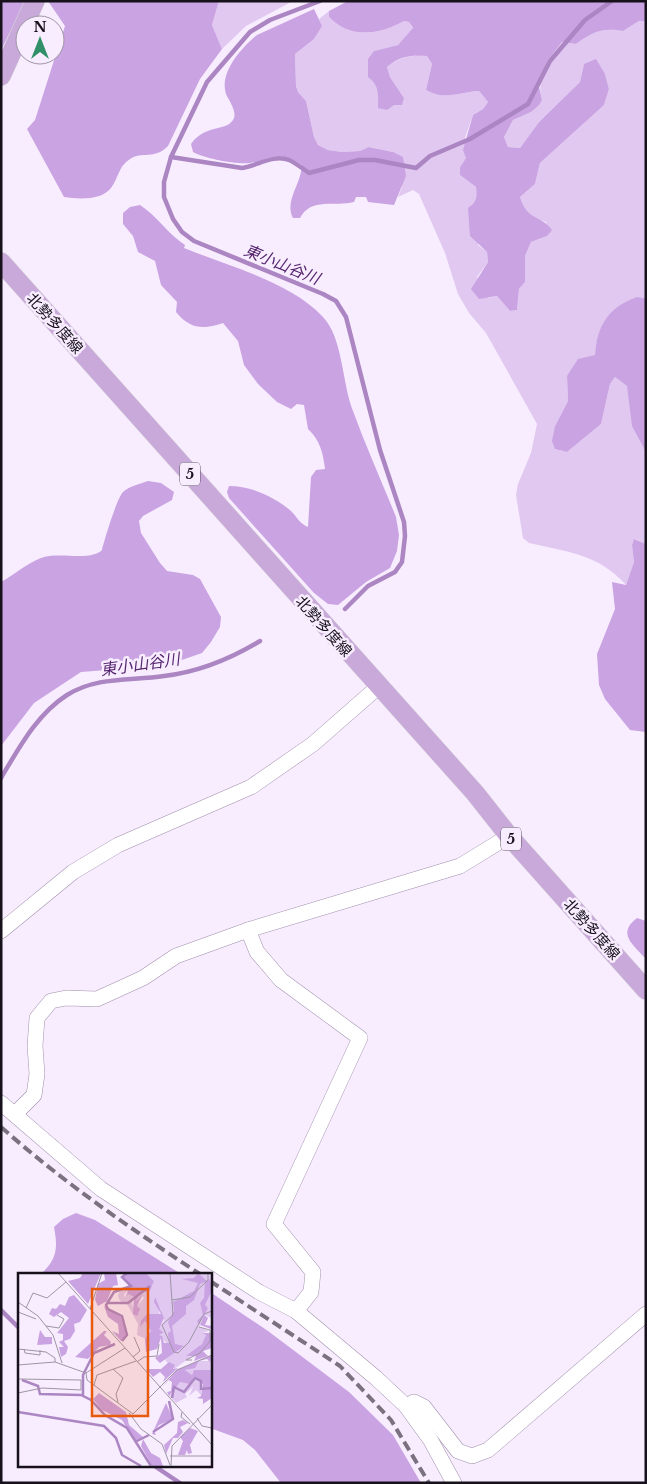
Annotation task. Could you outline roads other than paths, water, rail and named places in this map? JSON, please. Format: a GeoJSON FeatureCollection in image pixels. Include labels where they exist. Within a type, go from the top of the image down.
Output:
{"type":"FeatureCollection","features":[{"type":"Feature","properties":{"kind":"main road"},"geometry":{"type":"LineString","coordinates":[[1,76],[34,1]]}},
{"type":"Feature","properties":{"kind":"main road","name":"北勢多度線"},"geometry":{"type":"LineString","coordinates":[[1,262],[474,793],[509,836],[646,990]]}},
{"type":"Feature","properties":{"kind":"street"},"geometry":{"type":"LineString","coordinates":[[1,932],[73,872],[118,845],[251,787],[313,744],[378,687]]}},
{"type":"Feature","properties":{"kind":"street"},"geometry":{"type":"LineString","coordinates":[[15,1114],[34,1095],[37,1074],[35,1046],[37,1018],[51,1001],[66,998],[98,999],[143,978],[176,956],[248,930],[460,866],[509,836]]}},
{"type":"Feature","properties":{"kind":"street"},"geometry":{"type":"LineString","coordinates":[[248,930],[257,952],[281,980],[360,1038],[274,1224],[313,1272],[311,1292],[296,1312]]}},
{"type":"Feature","properties":{"kind":"street"},"geometry":{"type":"LineString","coordinates":[[1,1103],[101,1189],[259,1292],[296,1312],[376,1378],[406,1406],[430,1439],[454,1483]]}},
{"type":"Feature","properties":{"kind":"street"},"geometry":{"type":"LineString","coordinates":[[406,1406],[414,1402],[424,1407],[458,1451],[472,1456],[488,1450],[646,1314]]}},
{"type":"Feature","properties":{"kind":"waterway","name":"東小山谷川"},"geometry":{"type":"LineString","coordinates":[[320,1],[270,20],[250,32],[207,82],[171,157],[164,182],[164,197],[173,219],[182,232],[194,241],[323,294],[336,301],[346,317],[380,450],[404,522],[405,536],[402,562],[395,572],[368,586],[345,609]]}},
{"type":"Feature","properties":{"kind":"waterway"},"geometry":{"type":"LineString","coordinates":[[171,157],[242,168],[277,158],[292,161],[309,173],[359,160],[375,160],[416,168],[430,156],[470,139],[528,104],[550,61],[585,20],[612,1]]}},
{"type":"Feature","properties":{"kind":"waterway","name":"東小山谷川"},"geometry":{"type":"LineString","coordinates":[[1,778],[29,732],[56,703],[78,689],[102,682],[164,676],[202,668],[238,653],[260,641]]}},
{"type":"Feature","properties":{"kind":"waterway"},"geometry":{"type":"LineString","coordinates":[[1,1310],[18,1327]]}},
{"type":"Feature","properties":{"kind":"waterway"},"geometry":{"type":"LineString","coordinates":[[154,1466],[180,1483]]}},
{"type":"Feature","properties":{"kind":"railway"},"geometry":{"type":"LineString","coordinates":[[1,1127],[98,1204],[198,1273]]}},
{"type":"Feature","properties":{"kind":"railway"},"geometry":{"type":"LineString","coordinates":[[211,1282],[340,1366],[391,1420],[429,1483]]}}]}
